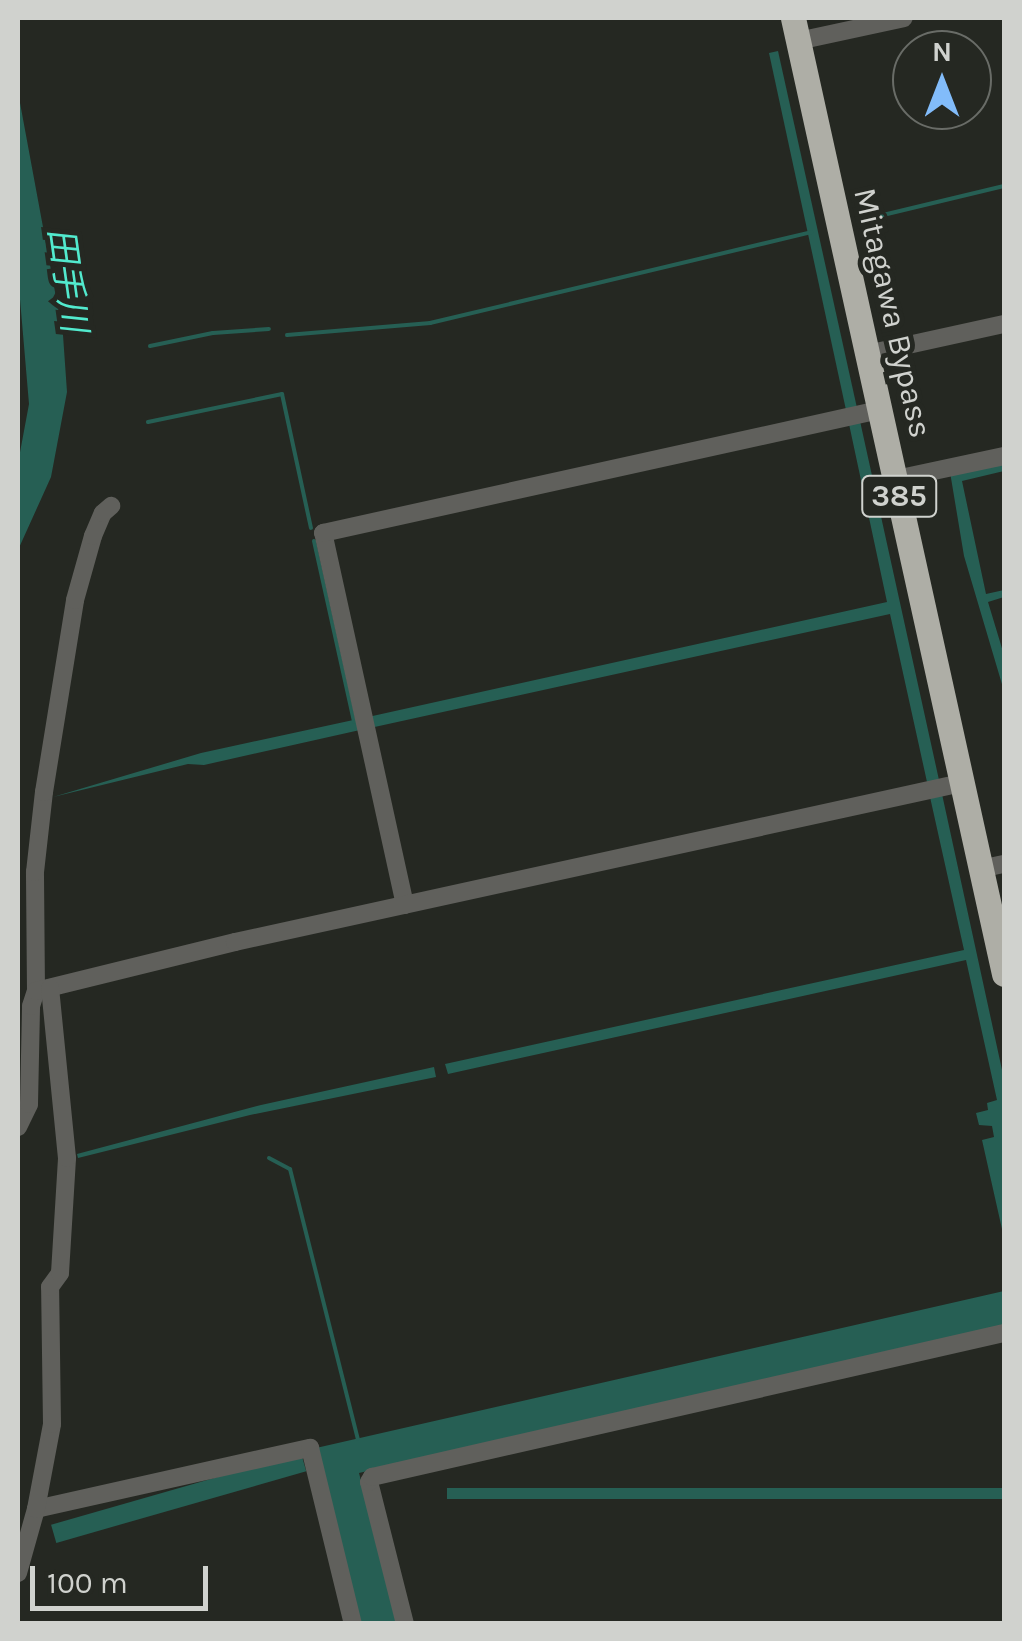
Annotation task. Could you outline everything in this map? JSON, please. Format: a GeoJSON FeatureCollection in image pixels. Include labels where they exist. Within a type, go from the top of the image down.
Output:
{"type":"FeatureCollection","features":[{"type":"Feature","properties":{"kind":"highway","name":"Mitagawa Bypass"},"geometry":{"type":"LineString","coordinates":[[795,29],[961,783],[992,866],[1004,974]]}},
{"type":"Feature","properties":{"kind":"street"},"geometry":{"type":"LineString","coordinates":[[795,29],[904,18]]}},
{"type":"Feature","properties":{"kind":"street"},"geometry":{"type":"LineString","coordinates":[[867,354],[1004,324]]}},
{"type":"Feature","properties":{"kind":"street"},"geometry":{"type":"LineString","coordinates":[[404,905],[324,532],[879,410]]}},
{"type":"Feature","properties":{"kind":"street"},"geometry":{"type":"LineString","coordinates":[[896,479],[1004,456]]}},
{"type":"Feature","properties":{"kind":"street"},"geometry":{"type":"LineString","coordinates":[[18,1573],[36,1510],[52,1424],[50,1288],[60,1273],[67,1158],[43,989],[35,872],[75,600],[92,536],[103,513],[112,506]]}},
{"type":"Feature","properties":{"kind":"street"},"geometry":{"type":"LineString","coordinates":[[18,1126],[28,1104],[31,1006],[43,989],[961,783]]}},
{"type":"Feature","properties":{"kind":"street"},"geometry":{"type":"LineString","coordinates":[[405,1624],[369,1482],[372,1477],[1004,1333]]}},
{"type":"Feature","properties":{"kind":"street"},"geometry":{"type":"LineString","coordinates":[[36,1510],[310,1448],[354,1624]]}},
{"type":"Feature","properties":{"kind":"water"},"geometry":{"type":"Polygon","coordinates":[[[778,51],[857,408],[846,410],[769,53],[778,51]]]}},
{"type":"Feature","properties":{"kind":"water"},"geometry":{"type":"Polygon","coordinates":[[[18,92],[63,335],[67,392],[51,477],[18,550],[18,463],[29,404],[18,276],[18,92]]]}},
{"type":"Feature","properties":{"kind":"water"},"geometry":{"type":"Polygon","coordinates":[[[860,421],[939,780],[927,782],[890,614],[370,728],[368,717],[887,602],[849,424],[860,421]]]}},
{"type":"Feature","properties":{"kind":"water"},"geometry":{"type":"Polygon","coordinates":[[[1004,462],[1004,471],[962,481],[986,594],[1004,590],[1004,597],[988,602],[1004,655],[1004,691],[964,556],[950,472],[1004,462]]]}},
{"type":"Feature","properties":{"kind":"water"},"geometry":{"type":"Polygon","coordinates":[[[358,719],[360,730],[204,765],[188,764],[53,797],[201,753],[358,719]]]}},
{"type":"Feature","properties":{"kind":"water"},"geometry":{"type":"Polygon","coordinates":[[[942,794],[1004,1079],[1004,1238],[982,1140],[994,1137],[992,1126],[979,1125],[976,1113],[988,1110],[987,1103],[997,1100],[966,960],[448,1074],[445,1064],[964,950],[930,797],[942,794]]]}},
{"type":"Feature","properties":{"kind":"water"},"geometry":{"type":"Polygon","coordinates":[[[434,1067],[436,1077],[250,1115],[78,1158],[77,1154],[261,1105],[434,1067]]]}},
{"type":"Feature","properties":{"kind":"water"},"geometry":{"type":"Polygon","coordinates":[[[1004,1291],[1004,1325],[359,1473],[397,1623],[359,1623],[316,1448],[1004,1291]]]}},
{"type":"Feature","properties":{"kind":"water"},"geometry":{"type":"Polygon","coordinates":[[[301,1453],[306,1471],[56,1543],[51,1525],[301,1453]]]}},
{"type":"Feature","properties":{"kind":"water"},"geometry":{"type":"Polygon","coordinates":[[[447,1488],[1004,1488],[1004,1499],[447,1499],[447,1488]]]}},
{"type":"Feature","properties":{"kind":"waterway"},"geometry":{"type":"LineString","coordinates":[[858,221],[1004,186]]}},
{"type":"Feature","properties":{"kind":"waterway"},"geometry":{"type":"LineString","coordinates":[[287,335],[430,323],[811,232]]}},
{"type":"Feature","properties":{"kind":"waterway"},"geometry":{"type":"LineString","coordinates":[[150,346],[213,333],[269,329]]}},
{"type":"Feature","properties":{"kind":"waterway"},"geometry":{"type":"LineString","coordinates":[[148,422],[282,394],[311,528]]}},
{"type":"Feature","properties":{"kind":"waterway"},"geometry":{"type":"LineString","coordinates":[[314,541],[354,722]]}},
{"type":"Feature","properties":{"kind":"waterway"},"geometry":{"type":"LineString","coordinates":[[269,1158],[290,1169],[358,1439]]}},
{"type":"Feature","properties":{"kind":"water label","name":"田手川"},"geometry":{"type":"Point","coordinates":[67,280]}}]}
